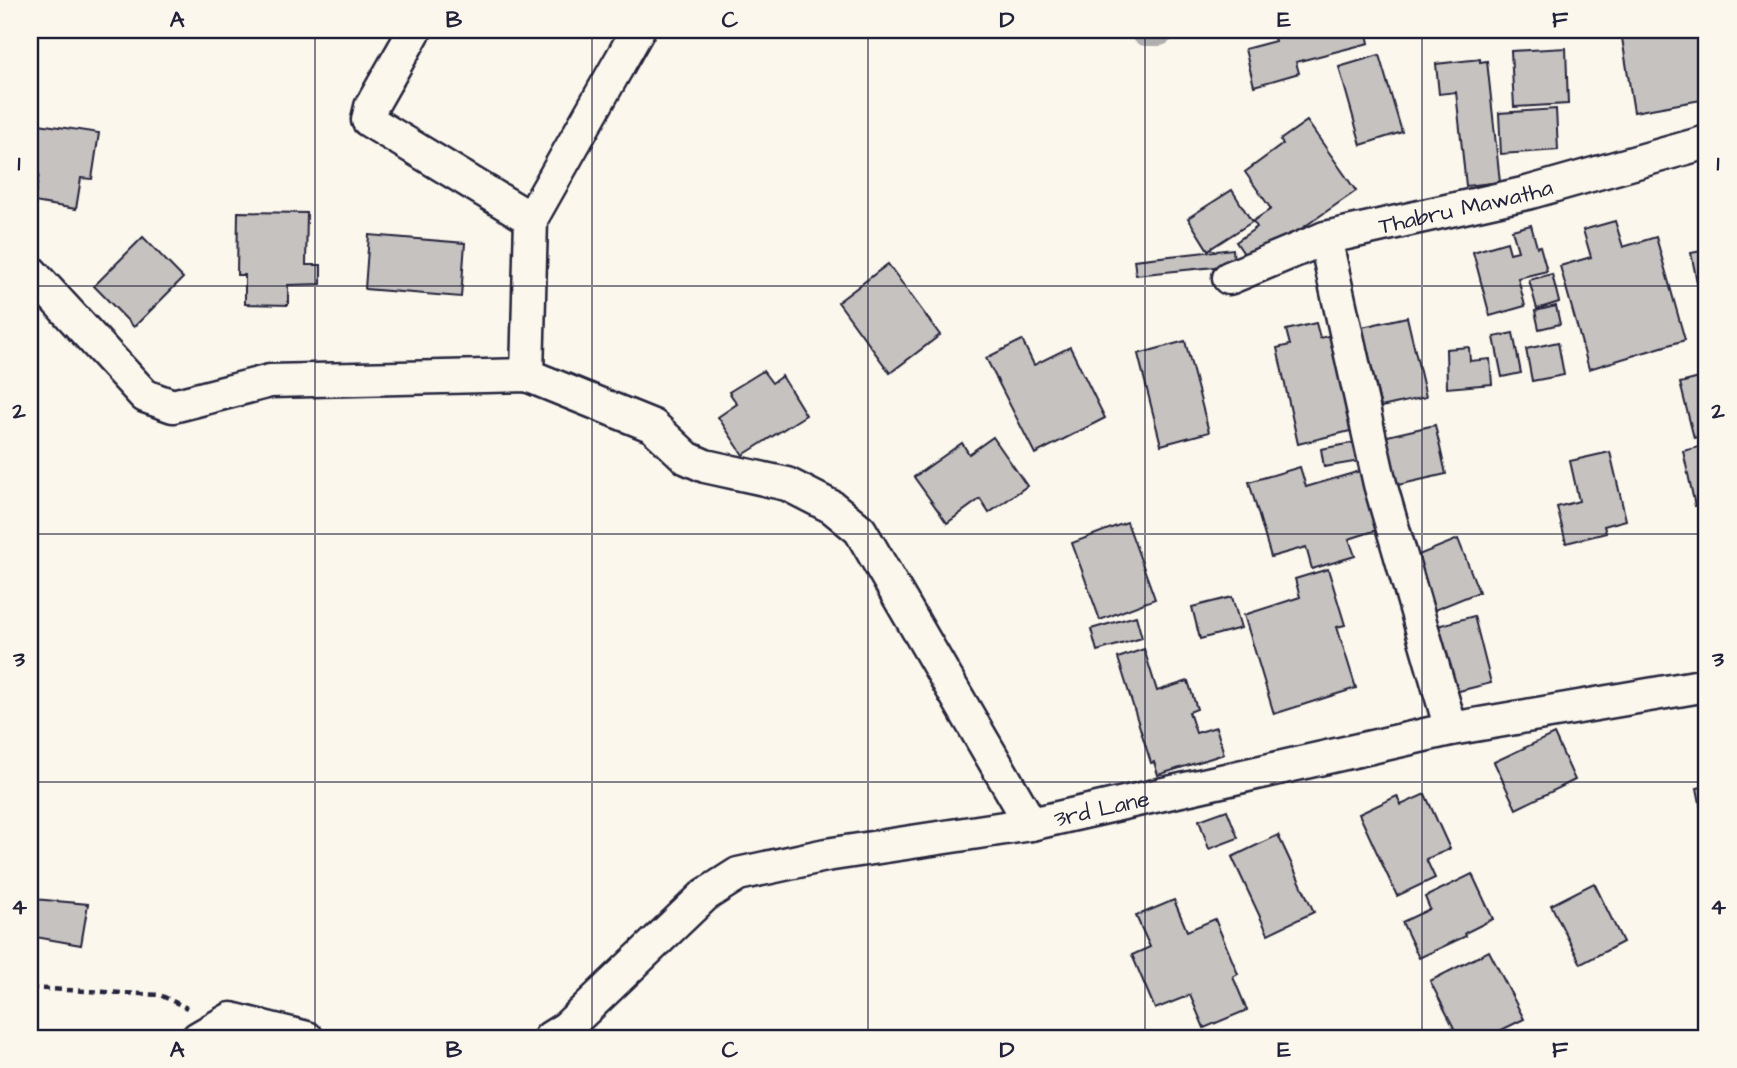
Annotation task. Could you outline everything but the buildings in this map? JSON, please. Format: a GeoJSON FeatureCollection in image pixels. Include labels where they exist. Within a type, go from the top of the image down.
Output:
{"type":"FeatureCollection","features":[{"type":"Feature","properties":{"kind":"street"},"geometry":{"type":"LineString","coordinates":[[415,30],[371,107],[368,120],[531,219]]}},
{"type":"Feature","properties":{"kind":"street"},"geometry":{"type":"LineString","coordinates":[[527,375],[531,219],[638,30]]}},
{"type":"Feature","properties":{"kind":"street","name":"Thabru Mawatha"},"geometry":{"type":"LineString","coordinates":[[1229,278],[1325,238],[1527,193],[1707,142]]}},
{"type":"Feature","properties":{"kind":"street"},"geometry":{"type":"LineString","coordinates":[[1325,238],[1380,484],[1451,729]]}},
{"type":"Feature","properties":{"kind":"street"},"geometry":{"type":"LineString","coordinates":[[30,271],[145,396],[173,406],[270,381],[527,375],[653,426],[687,458],[705,466],[787,484],[832,507],[860,530],[1031,824]]}},
{"type":"Feature","properties":{"kind":"street","name":"3rd Lane"},"geometry":{"type":"LineString","coordinates":[[550,1038],[566,1028],[705,895],[738,874],[826,855],[1031,824],[1451,729],[1707,685]]}},
{"type":"Feature","properties":{"kind":"street"},"geometry":{"type":"LineString","coordinates":[[197,1025],[231,1019],[307,1038]]}},
{"type":"Feature","properties":{"kind":"path"},"geometry":{"type":"LineString","coordinates":[[30,988],[160,995],[197,1025]]}},
{"type":"Feature","properties":{"kind":"waterway"},"geometry":{"type":"LineString","coordinates":[[1146,30],[1159,30]]}}]}
